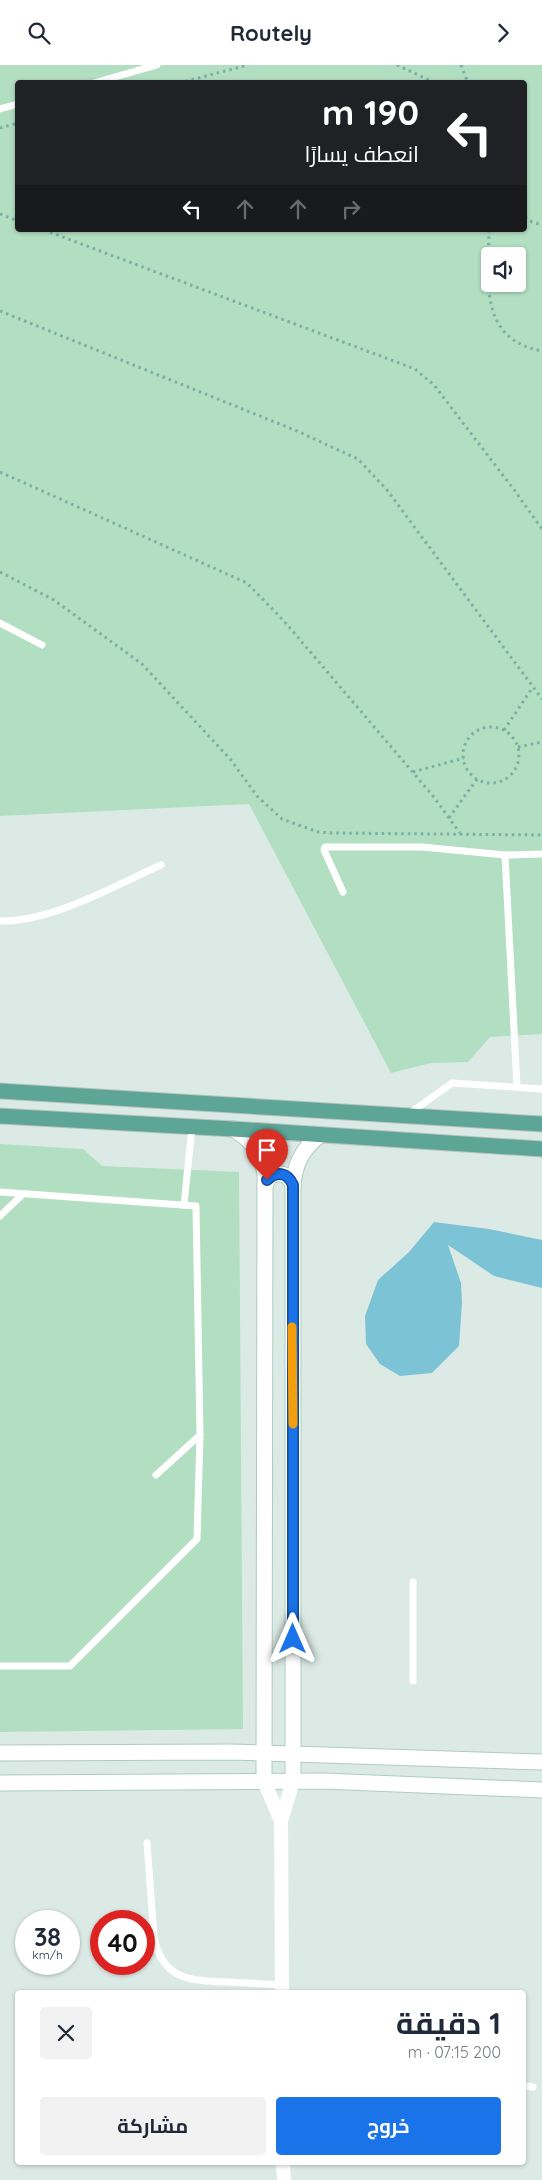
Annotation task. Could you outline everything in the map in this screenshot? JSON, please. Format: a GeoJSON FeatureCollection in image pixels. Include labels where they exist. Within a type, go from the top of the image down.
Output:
{"type":"FeatureCollection","features":[{"type":"Feature","properties":{"kind":"main road"},"geometry":{"type":"LineString","coordinates":[[0,1091],[542,1124]]}},
{"type":"Feature","properties":{"kind":"main road"},"geometry":{"type":"LineString","coordinates":[[0,1117],[192,1126],[542,1149]]}},
{"type":"Feature","properties":{"kind":"street"},"geometry":{"type":"LineString","coordinates":[[233,1129],[248,1139],[258,1152],[263,1163],[265,1186],[264,1781],[281,1821]]}},
{"type":"Feature","properties":{"kind":"street"},"geometry":{"type":"LineString","coordinates":[[282,1989],[281,1821],[293,1781],[293,1185],[294,1173],[301,1155],[310,1143],[320,1135]]}},
{"type":"Feature","properties":{"kind":"street"},"geometry":{"type":"LineString","coordinates":[[265,1186],[267,1180],[272,1175],[278,1173],[285,1175],[293,1185]]}},
{"type":"Feature","properties":{"kind":"street"},"geometry":{"type":"LineString","coordinates":[[0,1753],[264,1753],[542,1762]]}},
{"type":"Feature","properties":{"kind":"street"},"geometry":{"type":"LineString","coordinates":[[0,1783],[293,1781],[542,1790]]}},
{"type":"Feature","properties":{"kind":"street"},"geometry":{"type":"LineString","coordinates":[[284,2165],[284,2180]]}},
{"type":"Feature","properties":{"kind":"lane"},"geometry":{"type":"LineString","coordinates":[[104,80],[157,65]]}},
{"type":"Feature","properties":{"kind":"lane"},"geometry":{"type":"LineString","coordinates":[[0,109],[15,105]]}},
{"type":"Feature","properties":{"kind":"lane"},"geometry":{"type":"LineString","coordinates":[[0,623],[42,645]]}},
{"type":"Feature","properties":{"kind":"lane"},"geometry":{"type":"LineString","coordinates":[[343,892],[328,861],[324,850],[325,847],[422,847],[505,855],[542,854]]}},
{"type":"Feature","properties":{"kind":"lane"},"geometry":{"type":"LineString","coordinates":[[505,855],[517,1087]]}},
{"type":"Feature","properties":{"kind":"lane"},"geometry":{"type":"LineString","coordinates":[[0,921],[18,921],[47,915],[161,865]]}},
{"type":"Feature","properties":{"kind":"lane"},"geometry":{"type":"LineString","coordinates":[[405,1116],[452,1083],[542,1089]]}},
{"type":"Feature","properties":{"kind":"lane"},"geometry":{"type":"LineString","coordinates":[[184,1205],[192,1126]]}},
{"type":"Feature","properties":{"kind":"lane"},"geometry":{"type":"LineString","coordinates":[[0,1193],[196,1206],[200,1435],[197,1539],[70,1666],[0,1666]]}},
{"type":"Feature","properties":{"kind":"lane"},"geometry":{"type":"LineString","coordinates":[[0,1216],[23,1194]]}},
{"type":"Feature","properties":{"kind":"lane"},"geometry":{"type":"LineString","coordinates":[[156,1475],[200,1435]]}},
{"type":"Feature","properties":{"kind":"lane"},"geometry":{"type":"LineString","coordinates":[[413,1582],[413,1681]]}},
{"type":"Feature","properties":{"kind":"lane"},"geometry":{"type":"LineString","coordinates":[[146,1843],[154,1937],[156,1947],[166,1965],[173,1972],[192,1981],[282,1989]]}},
{"type":"Feature","properties":{"kind":"lane"},"geometry":{"type":"LineString","coordinates":[[526,2086],[533,2087]]}},
{"type":"Feature","properties":{"kind":"path"},"geometry":{"type":"LineString","coordinates":[[190,80],[248,65]]}},
{"type":"Feature","properties":{"kind":"path"},"geometry":{"type":"LineString","coordinates":[[397,65],[429,80]]}},
{"type":"Feature","properties":{"kind":"path"},"geometry":{"type":"LineString","coordinates":[[461,65],[467,80]]}},
{"type":"Feature","properties":{"kind":"path"},"geometry":{"type":"LineString","coordinates":[[0,128],[15,124]]}},
{"type":"Feature","properties":{"kind":"path"},"geometry":{"type":"LineString","coordinates":[[0,214],[15,220]]}},
{"type":"Feature","properties":{"kind":"path"},"geometry":{"type":"LineString","coordinates":[[527,219],[532,223],[542,225]]}},
{"type":"Feature","properties":{"kind":"path"},"geometry":{"type":"LineString","coordinates":[[49,232],[415,369],[434,385],[542,529]]}},
{"type":"Feature","properties":{"kind":"path"},"geometry":{"type":"LineString","coordinates":[[489,232],[487,275],[490,306],[503,329],[514,340],[527,348],[542,351]]}},
{"type":"Feature","properties":{"kind":"path"},"geometry":{"type":"LineString","coordinates":[[0,311],[297,431],[358,459],[386,489],[542,699]]}},
{"type":"Feature","properties":{"kind":"path"},"geometry":{"type":"LineString","coordinates":[[0,473],[247,583],[284,621],[413,772],[460,833]]}},
{"type":"Feature","properties":{"kind":"path"},"geometry":{"type":"LineString","coordinates":[[0,571],[54,600],[142,664],[231,760],[257,796],[282,819],[318,831],[331,833],[542,835]]}},
{"type":"Feature","properties":{"kind":"path"},"geometry":{"type":"LineString","coordinates":[[504,730],[533,687]]}},
{"type":"Feature","properties":{"kind":"path"},"geometry":{"type":"LineString","coordinates":[[493,726],[504,730],[515,740],[518,747],[520,758],[517,768],[503,781],[494,783],[477,779],[468,771],[464,758],[465,745],[476,731],[493,726]]}},
{"type":"Feature","properties":{"kind":"path"},"geometry":{"type":"LineString","coordinates":[[518,747],[542,742]]}},
{"type":"Feature","properties":{"kind":"path"},"geometry":{"type":"LineString","coordinates":[[413,772],[464,758]]}},
{"type":"Feature","properties":{"kind":"path"},"geometry":{"type":"LineString","coordinates":[[449,818],[477,779]]}},
{"type":"Feature","properties":{"kind":"green space"},"geometry":{"type":"Polygon","coordinates":[[[0,65],[542,65],[542,1034],[490,1037],[468,1062],[431,1063],[391,1073],[249,804],[0,816],[0,65]]]}},
{"type":"Feature","properties":{"kind":"green space"},"geometry":{"type":"Polygon","coordinates":[[[0,1144],[83,1149],[102,1166],[239,1172],[243,1729],[0,1732],[0,1144]]]}},
{"type":"Feature","properties":{"kind":"water"},"geometry":{"type":"Polygon","coordinates":[[[434,1222],[489,1229],[542,1240],[542,1288],[494,1276],[448,1245],[461,1283],[462,1303],[459,1346],[432,1373],[400,1376],[380,1364],[366,1344],[365,1316],[378,1280],[409,1252],[434,1222]]]}},
{"type":"Feature","properties":{"kind":"slow traffic"},"geometry":{"type":"LineString","coordinates":[[292,1327],[293,1424]]}},
{"type":"Feature","properties":{"kind":"route"},"geometry":{"type":"LineString","coordinates":[[267,1180],[272,1175],[278,1173],[290,1179],[293,1185],[293,1639]]}}]}
